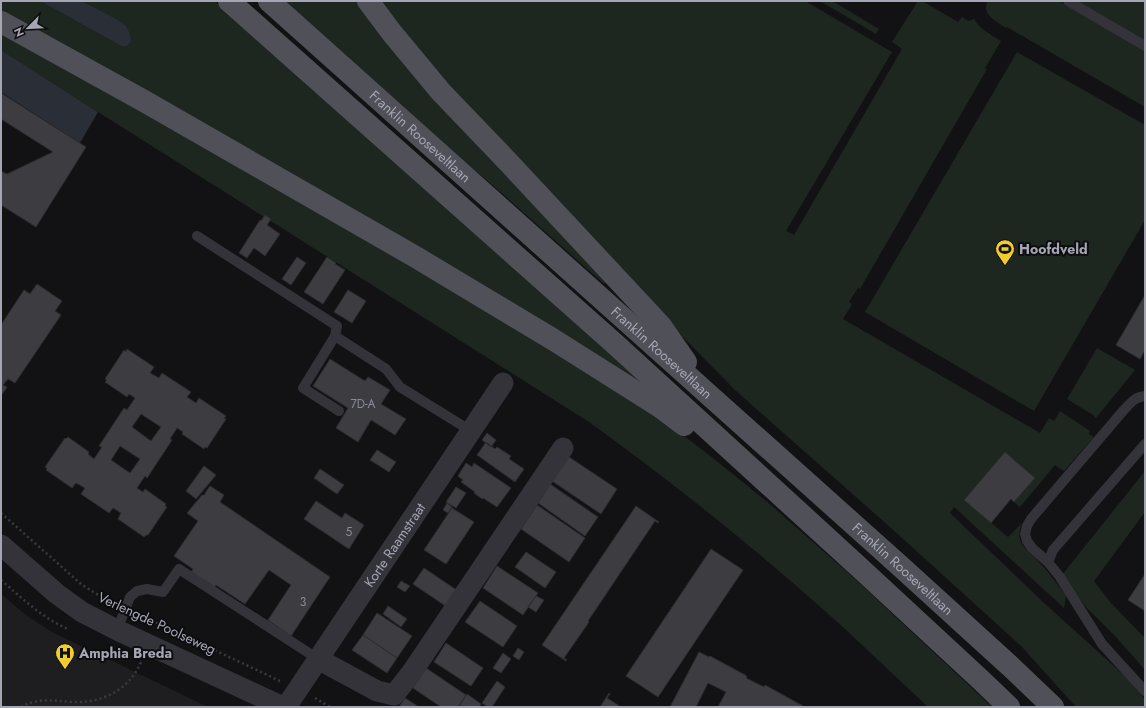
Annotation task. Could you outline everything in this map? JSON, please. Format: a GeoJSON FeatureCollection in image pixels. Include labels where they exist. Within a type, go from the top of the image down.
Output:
{"type":"FeatureCollection","features":[{"type":"Feature","properties":{"kind":"main road","name":"Franklin Rooseveltlaan"},"geometry":{"type":"LineString","coordinates":[[229,1],[620,349],[860,568],[1008,707]]}},
{"type":"Feature","properties":{"kind":"main road","name":"Franklin Rooseveltlaan"},"geometry":{"type":"LineString","coordinates":[[269,1],[905,570],[1053,707]]}},
{"type":"Feature","properties":{"kind":"main road"},"geometry":{"type":"LineString","coordinates":[[368,1],[392,33],[441,92],[661,326],[708,393]]}},
{"type":"Feature","properties":{"kind":"main road"},"geometry":{"type":"LineString","coordinates":[[1,22],[144,101],[414,256],[554,340],[660,407],[798,512]]}},
{"type":"Feature","properties":{"kind":"street","name":"Korte Raamstraat"},"geometry":{"type":"LineString","coordinates":[[284,707],[298,690],[503,383]]}},
{"type":"Feature","properties":{"kind":"street"},"geometry":{"type":"LineString","coordinates":[[318,659],[377,691],[394,695],[412,672],[563,448]]}},
{"type":"Feature","properties":{"kind":"street","name":"Verlengde Poolseweg"},"geometry":{"type":"LineString","coordinates":[[1,545],[69,604],[82,612],[117,630],[284,707]]}},
{"type":"Feature","properties":{"kind":"lane"},"geometry":{"type":"LineString","coordinates":[[1068,1],[1145,46]]}},
{"type":"Feature","properties":{"kind":"lane"},"geometry":{"type":"LineString","coordinates":[[197,236],[337,326],[335,336],[303,388],[339,411]]}},
{"type":"Feature","properties":{"kind":"lane"},"geometry":{"type":"LineString","coordinates":[[335,336],[386,369],[400,388],[471,431]]}},
{"type":"Feature","properties":{"kind":"lane"},"geometry":{"type":"LineString","coordinates":[[1145,396],[1135,399],[1123,411],[1031,519],[1027,526],[1026,534],[1027,541],[1032,548],[1048,562],[1060,577],[1102,644],[1145,691]]}},
{"type":"Feature","properties":{"kind":"lane"},"geometry":{"type":"LineString","coordinates":[[1048,562],[1053,550],[1145,444]]}},
{"type":"Feature","properties":{"kind":"lane"},"geometry":{"type":"LineString","coordinates":[[117,630],[130,597],[137,591],[146,589],[163,592],[179,569],[318,659]]}},
{"type":"Feature","properties":{"kind":"path","name":"Verlengde Poolseweg"},"geometry":{"type":"LineString","coordinates":[[1,513],[81,584],[102,597],[298,690],[330,707]]}},
{"type":"Feature","properties":{"kind":"path"},"geometry":{"type":"LineString","coordinates":[[21,707],[43,700],[80,702],[98,699],[121,688],[132,679],[137,671]]}},
{"type":"Feature","properties":{"kind":"shaded area"},"geometry":{"type":"Polygon","coordinates":[[[1,1],[40,1],[121,46],[127,46],[131,42],[99,10],[82,1],[215,1],[428,191],[669,402],[1,15],[1,1]]]}},
{"type":"Feature","properties":{"kind":"shaded area"},"geometry":{"type":"Polygon","coordinates":[[[40,1],[82,1],[118,20],[126,26],[130,34],[131,42],[127,46],[121,46],[40,1]]]}},
{"type":"Feature","properties":{"kind":"shaded area"},"geometry":{"type":"Polygon","coordinates":[[[282,1],[360,1],[611,284],[603,283],[489,182],[444,145],[282,1]]]}},
{"type":"Feature","properties":{"kind":"shaded area"},"geometry":{"type":"Polygon","coordinates":[[[379,1],[805,1],[892,52],[786,231],[794,235],[902,49],[892,42],[918,1],[922,1],[958,22],[962,17],[968,21],[974,19],[982,29],[1001,41],[985,68],[987,69],[860,289],[858,288],[849,302],[852,304],[843,319],[1040,433],[1049,418],[1054,421],[1060,411],[1090,431],[1089,434],[1094,437],[1064,471],[1055,465],[1020,507],[1014,502],[1035,478],[1005,452],[964,500],[1008,537],[1022,523],[1019,537],[1021,542],[1048,572],[1066,596],[1064,608],[954,507],[950,513],[1042,601],[1128,679],[1145,699],[1145,707],[1076,707],[1022,647],[891,528],[735,390],[666,320],[449,86],[379,1]]]}},
{"type":"Feature","properties":{"kind":"shaded area"},"geometry":{"type":"Polygon","coordinates":[[[820,1],[835,1],[834,2],[879,29],[876,34],[820,1]]]}},
{"type":"Feature","properties":{"kind":"shaded area"},"geometry":{"type":"Polygon","coordinates":[[[988,1],[1059,1],[1145,51],[1145,107],[998,23],[988,14],[986,10],[988,1]]]}},
{"type":"Feature","properties":{"kind":"shaded area"},"geometry":{"type":"Polygon","coordinates":[[[1076,1],[1145,1],[1145,41],[1076,1]]]}},
{"type":"Feature","properties":{"kind":"shaded area"},"geometry":{"type":"Polygon","coordinates":[[[1,32],[410,263],[654,413],[765,500],[854,578],[992,707],[928,707],[844,628],[782,574],[687,496],[589,422],[1,50],[1,32]]]}},
{"type":"Feature","properties":{"kind":"shaded area"},"geometry":{"type":"Polygon","coordinates":[[[1,50],[98,112],[80,143],[1,92],[1,50]]]}},
{"type":"Feature","properties":{"kind":"shaded area","name":"Hoofdveld"},"geometry":{"type":"Polygon","coordinates":[[[1017,52],[1145,125],[1145,220],[1034,411],[865,312],[1017,52]]]}},
{"type":"Feature","properties":{"kind":"shaded area"},"geometry":{"type":"Polygon","coordinates":[[[1097,348],[1135,370],[1096,418],[1067,399],[1097,348]]]}},
{"type":"Feature","properties":{"kind":"shaded area"},"geometry":{"type":"Polygon","coordinates":[[[1145,471],[1145,512],[1094,581],[1111,603],[1145,638],[1145,670],[1116,637],[1085,606],[1062,575],[1145,471]]]}},
{"type":"Feature","properties":{"kind":"shaded area","name":"Amphia Breda"},"geometry":{"type":"Polygon","coordinates":[[[1,594],[27,616],[52,632],[208,707],[1,707],[1,594]]]}},
{"type":"Feature","properties":{"kind":"building"},"geometry":{"type":"Polygon","coordinates":[[[1,93],[86,147],[36,227],[1,205],[1,93]]]}},
{"type":"Feature","properties":{"kind":"building"},"geometry":{"type":"Polygon","coordinates":[[[1,119],[53,152],[7,174],[1,171],[1,119]]]}},
{"type":"Feature","properties":{"kind":"building"},"geometry":{"type":"Polygon","coordinates":[[[265,215],[271,219],[267,225],[280,234],[265,256],[254,248],[247,258],[239,253],[260,220],[261,221],[265,215]]]}},
{"type":"Feature","properties":{"kind":"building"},"geometry":{"type":"Polygon","coordinates":[[[297,257],[306,263],[291,285],[282,279],[297,257]]]}},
{"type":"Feature","properties":{"kind":"building"},"geometry":{"type":"Polygon","coordinates":[[[327,257],[345,270],[323,304],[304,292],[327,257]]]}},
{"type":"Feature","properties":{"kind":"building"},"geometry":{"type":"Polygon","coordinates":[[[37,284],[62,301],[55,311],[61,315],[15,383],[8,379],[3,385],[7,387],[1,396],[1,325],[24,290],[30,294],[37,284]]]}},
{"type":"Feature","properties":{"kind":"building"},"geometry":{"type":"Polygon","coordinates":[[[348,290],[366,301],[352,323],[334,312],[348,290]]]}},
{"type":"Feature","properties":{"kind":"building"},"geometry":{"type":"Polygon","coordinates":[[[1145,295],[1145,350],[1140,359],[1116,345],[1145,295]]]}},
{"type":"Feature","properties":{"kind":"building"},"geometry":{"type":"Polygon","coordinates":[[[127,349],[154,367],[150,373],[159,378],[162,373],[191,392],[187,397],[196,403],[199,398],[226,416],[224,418],[226,419],[207,448],[205,447],[204,449],[182,434],[183,432],[177,428],[170,439],[172,440],[147,478],[145,476],[137,488],[143,492],[145,489],[166,504],[165,506],[167,507],[148,535],[144,537],[118,519],[121,513],[113,508],[109,513],[81,494],[85,488],[76,483],[72,488],[46,470],[47,468],[45,467],[65,438],[66,439],[68,437],[89,452],[88,454],[94,459],[102,447],[99,446],[124,408],[127,410],[135,398],[129,394],[127,397],[105,382],[107,380],[105,379],[124,350],[126,352],[127,349]],[[141,414],[132,427],[151,441],[161,427],[141,414]],[[120,446],[111,460],[130,473],[140,459],[120,446]]]}},
{"type":"Feature","properties":{"kind":"building"},"geometry":{"type":"Polygon","coordinates":[[[330,359],[365,381],[368,377],[390,390],[381,404],[406,419],[395,435],[371,420],[358,442],[336,428],[348,408],[313,386],[330,359]]]}},
{"type":"Feature","properties":{"kind":"building"},"geometry":{"type":"Polygon","coordinates":[[[487,433],[496,440],[491,447],[482,440],[487,433]]]}},
{"type":"Feature","properties":{"kind":"building"},"geometry":{"type":"Polygon","coordinates":[[[486,442],[495,449],[497,447],[511,456],[509,459],[524,469],[515,482],[477,455],[486,442]]]}},
{"type":"Feature","properties":{"kind":"building"},"geometry":{"type":"Polygon","coordinates":[[[377,450],[396,462],[389,472],[370,460],[377,450]]]}},
{"type":"Feature","properties":{"kind":"building"},"geometry":{"type":"Polygon","coordinates":[[[1005,452],[1035,478],[1014,502],[1011,499],[991,523],[964,500],[1005,452]]]}},
{"type":"Feature","properties":{"kind":"building"},"geometry":{"type":"Polygon","coordinates":[[[569,457],[617,489],[601,514],[552,481],[569,457]]]}},
{"type":"Feature","properties":{"kind":"building"},"geometry":{"type":"Polygon","coordinates":[[[466,463],[472,467],[474,463],[511,488],[497,507],[483,498],[482,499],[461,482],[463,480],[458,476],[466,463]]]}},
{"type":"Feature","properties":{"kind":"building"},"geometry":{"type":"Polygon","coordinates":[[[204,466],[216,475],[196,499],[186,491],[204,466]]]}},
{"type":"Feature","properties":{"kind":"building"},"geometry":{"type":"Polygon","coordinates":[[[320,469],[344,485],[337,494],[314,478],[320,469]]]}},
{"type":"Feature","properties":{"kind":"building"},"geometry":{"type":"Polygon","coordinates":[[[550,484],[598,517],[585,536],[538,503],[550,484]]]}},
{"type":"Feature","properties":{"kind":"building"},"geometry":{"type":"Polygon","coordinates":[[[210,486],[224,495],[220,502],[330,577],[291,636],[268,620],[291,585],[269,570],[245,604],[216,585],[214,588],[191,573],[193,569],[174,556],[198,521],[187,513],[202,495],[206,493],[210,486]]]}},
{"type":"Feature","properties":{"kind":"building"},"geometry":{"type":"Polygon","coordinates":[[[456,487],[466,493],[456,508],[446,502],[456,487]]]}},
{"type":"Feature","properties":{"kind":"building"},"geometry":{"type":"Polygon","coordinates":[[[316,501],[342,518],[345,513],[364,525],[349,549],[304,519],[316,501]]]}},
{"type":"Feature","properties":{"kind":"building"},"geometry":{"type":"Polygon","coordinates":[[[447,503],[452,507],[448,513],[443,510],[447,503]]]}},
{"type":"Feature","properties":{"kind":"building"},"geometry":{"type":"Polygon","coordinates":[[[537,505],[585,538],[569,562],[521,529],[537,505]]]}},
{"type":"Feature","properties":{"kind":"building"},"geometry":{"type":"Polygon","coordinates":[[[636,506],[659,522],[658,523],[655,521],[588,621],[589,622],[564,658],[567,660],[566,661],[542,645],[636,506]]]}},
{"type":"Feature","properties":{"kind":"building"},"geometry":{"type":"Polygon","coordinates":[[[452,508],[474,522],[446,564],[424,550],[452,508]]]}},
{"type":"Feature","properties":{"kind":"building"},"geometry":{"type":"Polygon","coordinates":[[[711,549],[743,570],[658,697],[626,676],[711,549]]]}},
{"type":"Feature","properties":{"kind":"building"},"geometry":{"type":"Polygon","coordinates":[[[526,552],[556,572],[545,588],[515,567],[526,552]]]}},
{"type":"Feature","properties":{"kind":"building"},"geometry":{"type":"Polygon","coordinates":[[[497,566],[538,593],[523,615],[483,588],[497,566]]]}},
{"type":"Feature","properties":{"kind":"building"},"geometry":{"type":"Polygon","coordinates":[[[424,568],[458,591],[447,607],[413,584],[424,568]]]}},
{"type":"Feature","properties":{"kind":"building"},"geometry":{"type":"Polygon","coordinates":[[[1145,574],[1145,611],[1128,600],[1145,574]]]}},
{"type":"Feature","properties":{"kind":"building"},"geometry":{"type":"Polygon","coordinates":[[[401,581],[410,586],[405,592],[397,587],[401,581]]]}},
{"type":"Feature","properties":{"kind":"building"},"geometry":{"type":"Polygon","coordinates":[[[536,596],[544,600],[536,612],[528,607],[536,596]]]}},
{"type":"Feature","properties":{"kind":"building"},"geometry":{"type":"Polygon","coordinates":[[[480,601],[517,626],[503,647],[465,622],[480,601]]]}},
{"type":"Feature","properties":{"kind":"building"},"geometry":{"type":"Polygon","coordinates":[[[388,606],[407,619],[401,627],[383,614],[388,606]]]}},
{"type":"Feature","properties":{"kind":"building"},"geometry":{"type":"Polygon","coordinates":[[[377,613],[412,636],[397,658],[363,635],[377,613]]]}},
{"type":"Feature","properties":{"kind":"building"},"geometry":{"type":"Polygon","coordinates":[[[363,635],[397,658],[387,673],[352,650],[363,635]]]}},
{"type":"Feature","properties":{"kind":"building"},"geometry":{"type":"Polygon","coordinates":[[[446,643],[483,668],[471,686],[434,662],[446,643]]]}},
{"type":"Feature","properties":{"kind":"building"},"geometry":{"type":"Polygon","coordinates":[[[518,648],[524,652],[519,660],[513,656],[518,648]]]}},
{"type":"Feature","properties":{"kind":"building"},"geometry":{"type":"Polygon","coordinates":[[[699,652],[709,657],[710,656],[747,676],[746,678],[764,687],[765,685],[803,706],[718,707],[726,692],[708,683],[696,707],[670,707],[699,652]]]}},
{"type":"Feature","properties":{"kind":"building"},"geometry":{"type":"Polygon","coordinates":[[[503,653],[511,659],[501,673],[493,668],[503,653]]]}},
{"type":"Feature","properties":{"kind":"building"},"geometry":{"type":"Polygon","coordinates":[[[426,668],[466,695],[458,707],[441,707],[413,688],[426,668]]]}},
{"type":"Feature","properties":{"kind":"building"},"geometry":{"type":"Polygon","coordinates":[[[497,681],[505,687],[492,707],[488,707],[482,703],[497,681]]]}},
{"type":"Feature","properties":{"kind":"building"},"geometry":{"type":"Polygon","coordinates":[[[609,693],[610,694],[607,698],[621,707],[600,707],[609,693]]]}},
{"type":"Feature","properties":{"kind":"building"},"geometry":{"type":"Polygon","coordinates":[[[467,694],[481,704],[479,707],[459,706],[467,694]]]}},
{"type":"Feature","properties":{"kind":"building"},"geometry":{"type":"Polygon","coordinates":[[[405,698],[419,707],[399,707],[405,698]]]}},
{"type":"Feature","properties":{"kind":"place","name":"Hoofdveld"},"geometry":{"type":"Point","coordinates":[1005,266]}},
{"type":"Feature","properties":{"kind":"place","name":"Amphia Breda"},"geometry":{"type":"Point","coordinates":[65,670]}}]}
